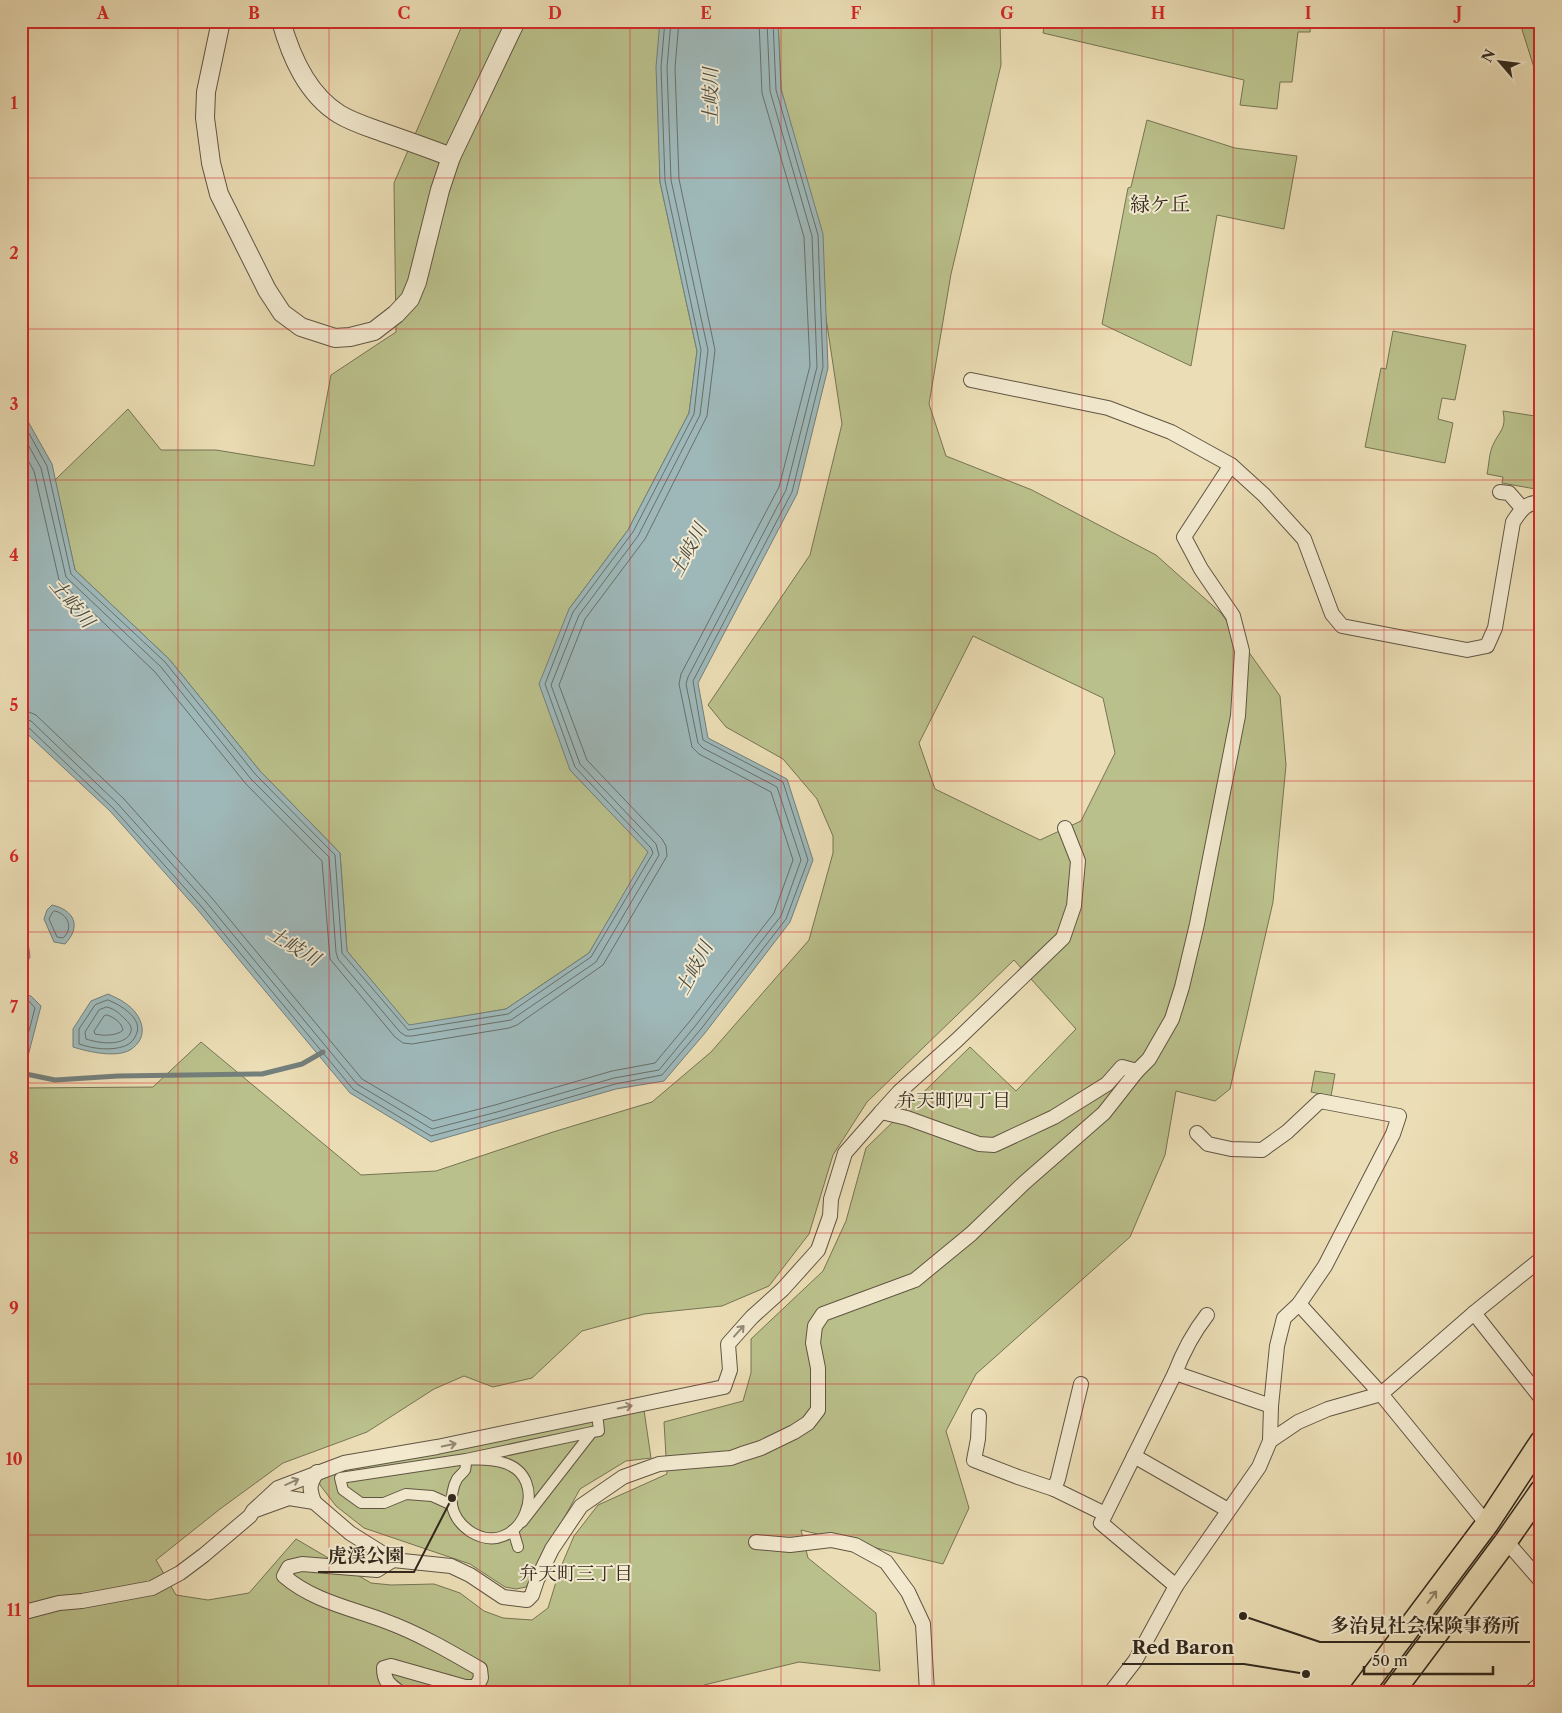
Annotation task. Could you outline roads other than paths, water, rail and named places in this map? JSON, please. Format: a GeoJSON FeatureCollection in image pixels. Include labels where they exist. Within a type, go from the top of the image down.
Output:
{"type":"FeatureCollection","features":[{"type":"Feature","properties":{"kind":"highway"},"geometry":{"type":"LineString","coordinates":[[1361,1692],[1487,1524],[1541,1442]]}},
{"type":"Feature","properties":{"kind":"highway"},"geometry":{"type":"LineString","coordinates":[[1393,1692],[1541,1491]]}},
{"type":"Feature","properties":{"kind":"street"},"geometry":{"type":"LineString","coordinates":[[221,21],[206,92],[204,118],[219,194],[267,290],[282,313],[301,327],[335,338],[350,337],[374,331],[396,314],[410,299],[417,282],[440,190],[451,157],[516,21]]}},
{"type":"Feature","properties":{"kind":"street"},"geometry":{"type":"LineString","coordinates":[[281,21],[300,70],[312,89],[339,114],[357,123],[451,157]]}},
{"type":"Feature","properties":{"kind":"street"},"geometry":{"type":"LineString","coordinates":[[971,380],[1108,408],[1171,432],[1231,465],[1264,495],[1304,538],[1332,614],[1342,626],[1467,650],[1487,646],[1495,628],[1513,522],[1522,508],[1537,502],[1541,503]]}},
{"type":"Feature","properties":{"kind":"street"},"geometry":{"type":"LineString","coordinates":[[317,1472],[310,1484],[314,1502],[350,1533],[393,1560],[451,1566],[470,1575],[502,1597],[527,1600],[532,1595],[552,1549],[581,1506],[622,1477],[659,1464],[731,1458],[761,1448],[808,1423],[818,1410],[818,1368],[814,1343],[815,1326],[823,1314],[915,1280],[970,1234],[1024,1183],[1104,1113],[1137,1071],[1149,1059],[1172,1018],[1182,987],[1197,924],[1238,716],[1242,651],[1233,616],[1201,569],[1184,537],[1231,465]]}},
{"type":"Feature","properties":{"kind":"street"},"geometry":{"type":"LineString","coordinates":[[1500,492],[1509,493],[1522,508]]}},
{"type":"Feature","properties":{"kind":"street"},"geometry":{"type":"LineString","coordinates":[[452,1505],[432,1496],[406,1494],[384,1503],[361,1503],[343,1490],[340,1478],[356,1468],[475,1439],[724,1387],[730,1370],[728,1344],[752,1317],[783,1289],[818,1250],[830,1216],[831,1199],[845,1153],[899,1092],[957,1040],[1063,938],[1074,906],[1078,861],[1065,828]]}},
{"type":"Feature","properties":{"kind":"street"},"geometry":{"type":"LineString","coordinates":[[881,1112],[907,1118],[979,1144],[994,1146],[1054,1118],[1107,1084],[1122,1067],[1137,1071]]}},
{"type":"Feature","properties":{"kind":"street"},"geometry":{"type":"LineString","coordinates":[[1111,1692],[1135,1661],[1176,1586],[1259,1467],[1270,1441],[1271,1406],[1277,1346],[1284,1318],[1299,1304],[1325,1266],[1393,1134],[1399,1116],[1320,1101],[1287,1132],[1262,1150],[1231,1149],[1208,1144],[1197,1133]]}},
{"type":"Feature","properties":{"kind":"street"},"geometry":{"type":"LineString","coordinates":[[1270,1441],[1298,1422],[1328,1409],[1381,1394],[1474,1313],[1541,1259]]}},
{"type":"Feature","properties":{"kind":"street"},"geometry":{"type":"LineString","coordinates":[[1299,1304],[1381,1394],[1487,1524]]}},
{"type":"Feature","properties":{"kind":"street"},"geometry":{"type":"LineString","coordinates":[[1474,1313],[1541,1398]]}},
{"type":"Feature","properties":{"kind":"street"},"geometry":{"type":"LineString","coordinates":[[1176,1586],[1101,1523],[1185,1349],[1196,1329],[1207,1315]]}},
{"type":"Feature","properties":{"kind":"street"},"geometry":{"type":"LineString","coordinates":[[1175,1373],[1271,1406]]}},
{"type":"Feature","properties":{"kind":"street"},"geometry":{"type":"LineString","coordinates":[[1054,1488],[1058,1479],[1081,1384]]}},
{"type":"Feature","properties":{"kind":"street"},"geometry":{"type":"LineString","coordinates":[[21,1613],[59,1603],[82,1601],[152,1588],[180,1573],[204,1555],[250,1516],[253,1510],[278,1488],[317,1472],[344,1463],[356,1468],[466,1459],[600,1431],[597,1413]]}},
{"type":"Feature","properties":{"kind":"street"},"geometry":{"type":"LineString","coordinates":[[979,1416],[978,1440],[974,1460],[1018,1477],[1054,1488],[1105,1514]]}},
{"type":"Feature","properties":{"kind":"street"},"geometry":{"type":"LineString","coordinates":[[466,1459],[465,1470],[457,1480],[452,1492],[452,1505],[456,1518],[464,1528],[476,1535],[489,1538],[502,1536],[522,1522],[592,1432]]}},
{"type":"Feature","properties":{"kind":"street"},"geometry":{"type":"LineString","coordinates":[[475,1439],[478,1456]]}},
{"type":"Feature","properties":{"kind":"street"},"geometry":{"type":"LineString","coordinates":[[1134,1456],[1228,1510]]}},
{"type":"Feature","properties":{"kind":"street"},"geometry":{"type":"LineString","coordinates":[[466,1459],[501,1462],[512,1467],[521,1475],[527,1486],[529,1498],[527,1511],[522,1522]]}},
{"type":"Feature","properties":{"kind":"street"},"geometry":{"type":"LineString","coordinates":[[253,1510],[289,1498],[314,1502]]}},
{"type":"Feature","properties":{"kind":"street"},"geometry":{"type":"LineString","coordinates":[[513,1530],[518,1547]]}},
{"type":"Feature","properties":{"kind":"street"},"geometry":{"type":"LineString","coordinates":[[756,1542],[790,1545],[831,1540],[855,1545],[886,1562],[908,1592],[923,1624],[927,1692]]}},
{"type":"Feature","properties":{"kind":"street"},"geometry":{"type":"LineString","coordinates":[[1506,1541],[1541,1582]]}},
{"type":"Feature","properties":{"kind":"street"},"geometry":{"type":"LineString","coordinates":[[393,1560],[377,1570],[302,1564],[289,1567],[284,1576],[293,1584],[320,1599],[384,1620],[416,1634],[480,1669],[481,1678],[476,1687],[465,1687],[391,1666],[384,1668],[384,1678],[389,1685],[399,1692]]}},
{"type":"Feature","properties":{"kind":"street"},"geometry":{"type":"LineString","coordinates":[[1531,1692],[1541,1683]]}},
{"type":"Feature","properties":{"kind":"water","name":"土岐川"},"geometry":{"type":"Polygon","coordinates":[[[660,21],[778,21],[781,89],[823,234],[828,368],[797,494],[698,683],[708,738],[787,779],[813,860],[790,922],[705,1033],[664,1081],[616,1089],[431,1142],[350,1093],[197,909],[110,811],[21,728],[21,409],[52,464],[75,570],[169,659],[260,771],[340,853],[347,951],[409,1025],[506,1009],[589,953],[648,852],[570,770],[539,684],[569,609],[628,530],[689,413],[697,351],[660,182],[656,67],[660,21]]]}},
{"type":"Feature","properties":{"kind":"water"},"geometry":{"type":"Polygon","coordinates":[[[21,905],[23,906],[30,957],[25,966],[21,966],[21,905]]]}},
{"type":"Feature","properties":{"kind":"water"},"geometry":{"type":"Polygon","coordinates":[[[52,905],[66,911],[73,920],[73,931],[65,944],[54,942],[44,919],[47,910],[52,905]]]}},
{"type":"Feature","properties":{"kind":"water"},"geometry":{"type":"Polygon","coordinates":[[[21,994],[31,996],[41,1006],[28,1056],[21,1057],[21,994]]]}},
{"type":"Feature","properties":{"kind":"water"},"geometry":{"type":"Polygon","coordinates":[[[108,994],[131,1008],[140,1019],[142,1032],[137,1045],[130,1050],[117,1054],[94,1052],[73,1047],[73,1029],[91,1001],[108,994]]]}},
{"type":"Feature","properties":{"kind":"waterway"},"geometry":{"type":"LineString","coordinates":[[21,1073],[55,1080],[118,1076],[262,1074],[302,1064],[323,1052]]}},
{"type":"Feature","properties":{"kind":"place","name":"虎渓公園"},"geometry":{"type":"Point","coordinates":[452,1498]}},
{"type":"Feature","properties":{"kind":"place","name":"多治見社会保険事務所"},"geometry":{"type":"Point","coordinates":[1243,1616]}},
{"type":"Feature","properties":{"kind":"place","name":"Red Baron"},"geometry":{"type":"Point","coordinates":[1306,1674]}},
{"type":"Feature","properties":{"kind":"district","name":"緑ケ丘"},"geometry":{"type":"Point","coordinates":[1160,204]}},
{"type":"Feature","properties":{"kind":"district","name":"弁天町四丁目"},"geometry":{"type":"Point","coordinates":[954,1100]}},
{"type":"Feature","properties":{"kind":"district","name":"弁天町三丁目"},"geometry":{"type":"Point","coordinates":[576,1573]}}]}
